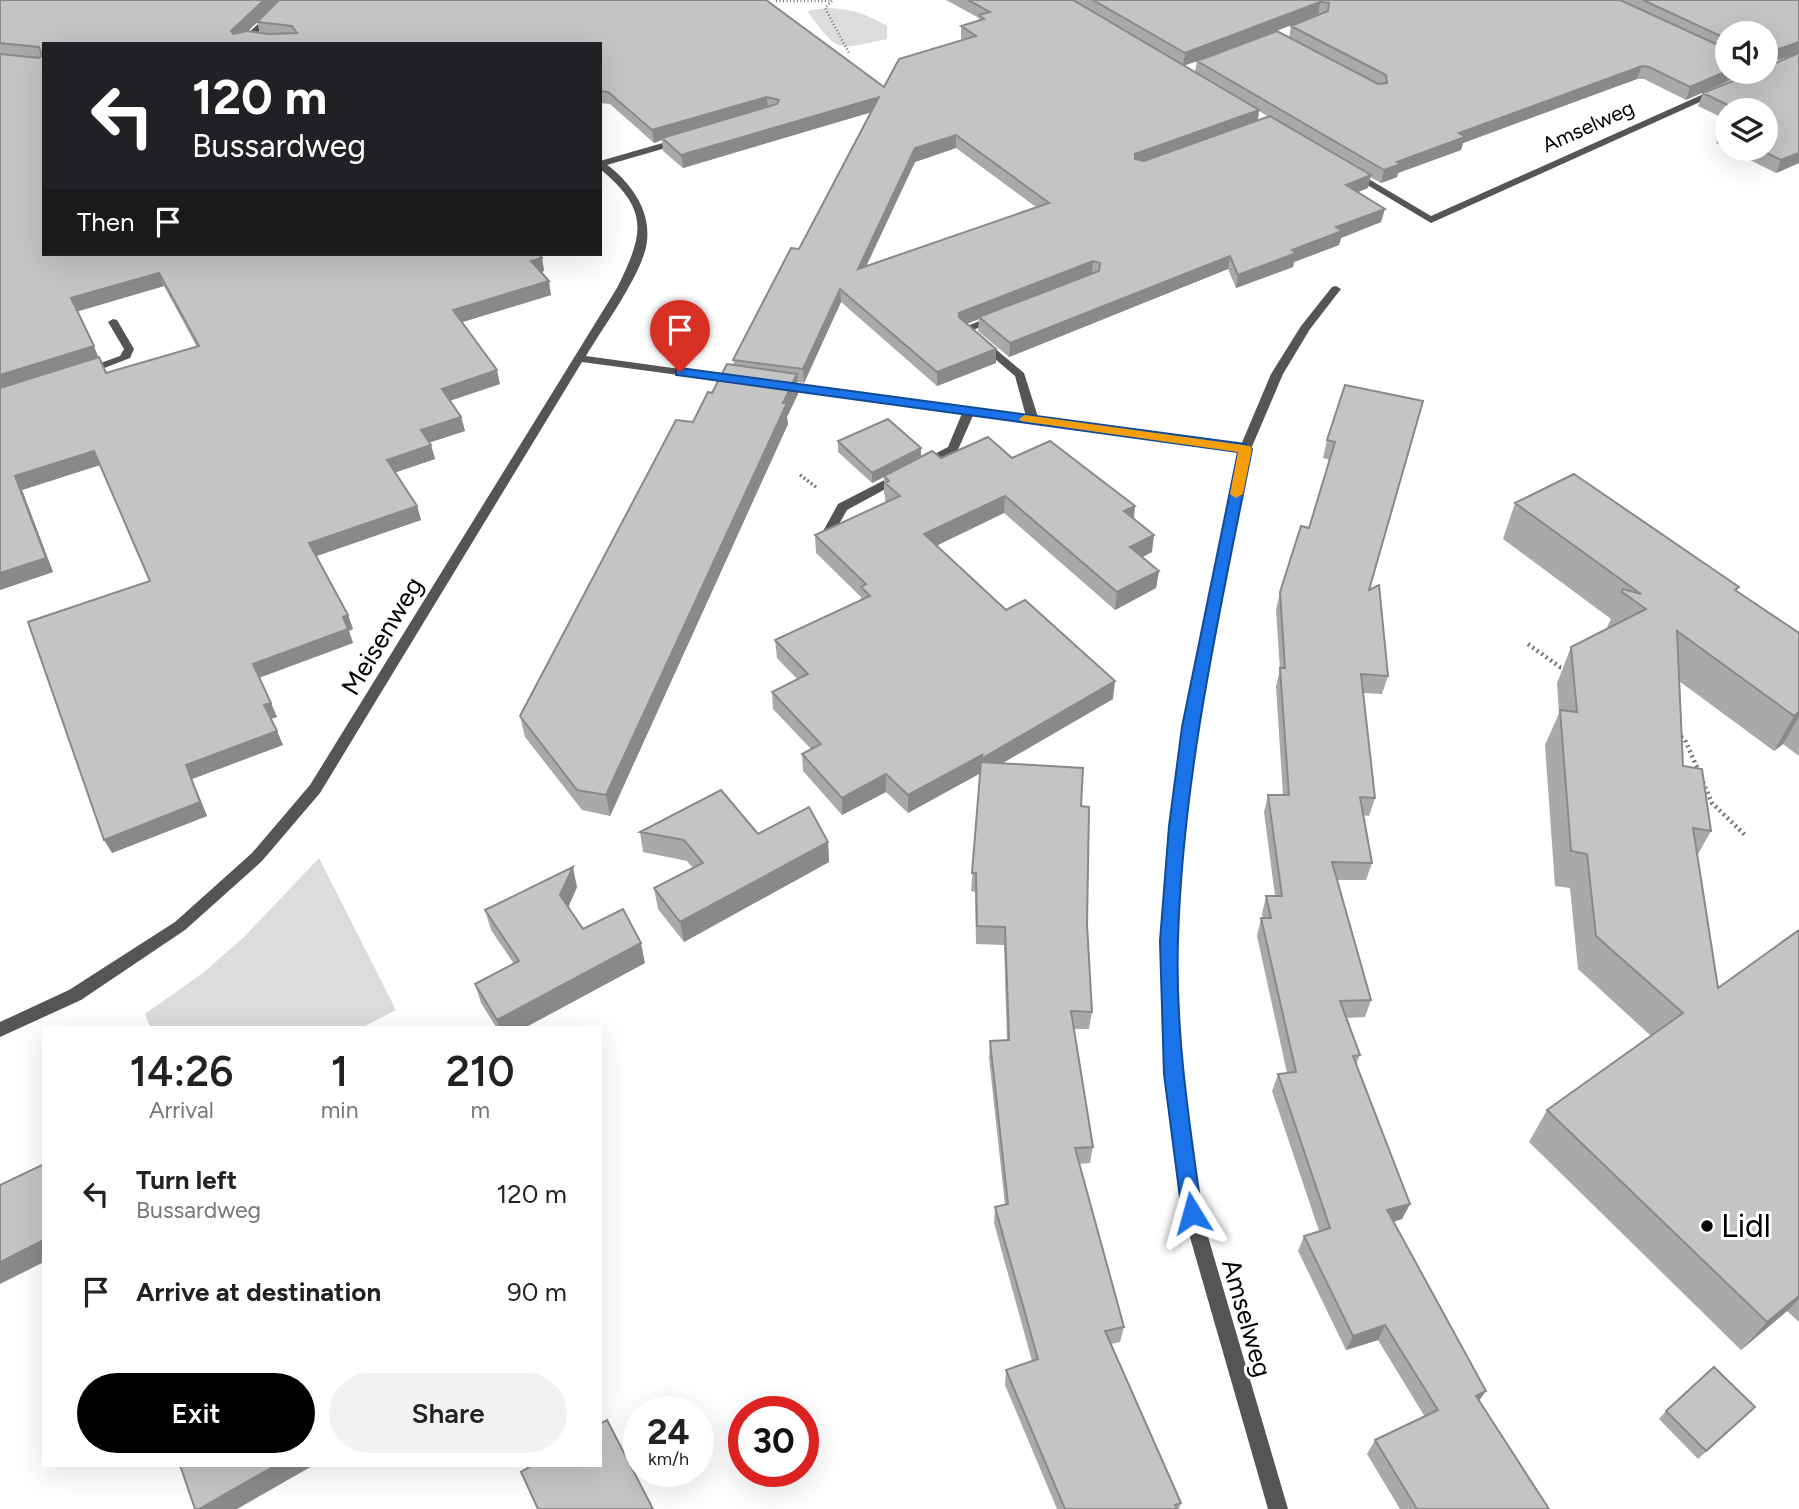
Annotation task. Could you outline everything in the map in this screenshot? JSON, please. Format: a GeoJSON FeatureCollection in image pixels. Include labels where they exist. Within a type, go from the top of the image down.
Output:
{"type":"FeatureCollection","features":[{"type":"Feature","properties":{"kind":"street"},"geometry":{"type":"LineString","coordinates":[[244,41],[288,0]]}},
{"type":"Feature","properties":{"kind":"street"},"geometry":{"type":"LineString","coordinates":[[244,41],[259,40]]}},
{"type":"Feature","properties":{"kind":"street","name":"Amselweg"},"geometry":{"type":"LineString","coordinates":[[1339,165],[1431,220],[1731,85]]}},
{"type":"Feature","properties":{"kind":"street"},"geometry":{"type":"LineString","coordinates":[[602,164],[693,137]]}},
{"type":"Feature","properties":{"kind":"street","name":"Meisenweg"},"geometry":{"type":"LineString","coordinates":[[0,1030],[75,995],[180,926],[257,857],[315,789],[621,288],[642,244],[640,213],[629,189],[602,165]]}},
{"type":"Feature","properties":{"kind":"street","name":"Amselweg"},"geometry":{"type":"LineString","coordinates":[[1278,1509],[1192,1213],[1173,1074],[1169,954],[1177,826],[1190,727],[1245,449],[1277,374],[1305,328],[1336,289]]}},
{"type":"Feature","properties":{"kind":"street"},"geometry":{"type":"LineString","coordinates":[[1004,314],[965,330],[1020,375],[1033,420]]}},
{"type":"Feature","properties":{"kind":"street"},"geometry":{"type":"LineString","coordinates":[[71,376],[125,358],[128,349],[113,322]]}},
{"type":"Feature","properties":{"kind":"street"},"geometry":{"type":"LineString","coordinates":[[579,358],[752,382]]}},
{"type":"Feature","properties":{"kind":"street"},"geometry":{"type":"LineString","coordinates":[[766,384],[1245,449]]}},
{"type":"Feature","properties":{"kind":"street"},"geometry":{"type":"LineString","coordinates":[[823,542],[842,507],[953,449],[969,411]]}},
{"type":"Feature","properties":{"kind":"path"},"geometry":{"type":"LineString","coordinates":[[776,1],[832,1]]}},
{"type":"Feature","properties":{"kind":"path"},"geometry":{"type":"LineString","coordinates":[[832,1],[825,8],[849,53]]}},
{"type":"Feature","properties":{"kind":"path"},"geometry":{"type":"LineString","coordinates":[[1528,643],[1560,667],[1570,668]]}},
{"type":"Feature","properties":{"kind":"path"},"geometry":{"type":"LineString","coordinates":[[1675,732],[1685,740],[1712,803],[1745,835]]}},
{"type":"Feature","properties":{"kind":"shaded area"},"geometry":{"type":"Polygon","coordinates":[[[825,8],[865,15],[887,26],[887,39],[847,46],[833,42],[807,11],[825,8]]]}},
{"type":"Feature","properties":{"kind":"shaded area"},"geometry":{"type":"Polygon","coordinates":[[[319,858],[396,1010],[365,1026],[150,1026],[145,1014],[204,972],[244,937],[319,858]]]}},
{"type":"Feature","properties":{"kind":"building"},"geometry":{"type":"Polygon","coordinates":[[[0,0],[264,0],[231,31],[233,34],[247,31],[268,34],[297,33],[292,26],[257,22],[279,0],[766,0],[884,87],[899,59],[976,36],[961,26],[984,19],[979,15],[990,12],[968,0],[1073,0],[1259,110],[1135,154],[1135,159],[1144,161],[1270,116],[1371,175],[1346,185],[1385,209],[1336,227],[1342,231],[1292,250],[1296,253],[1238,275],[1230,256],[1010,343],[979,317],[1099,271],[1100,263],[1093,261],[959,313],[959,317],[996,349],[937,372],[840,289],[803,369],[733,360],[791,248],[799,249],[879,97],[681,155],[662,138],[777,104],[779,100],[767,97],[652,130],[608,92],[602,91],[602,42],[42,42],[42,55],[39,47],[0,43],[0,0]],[[956,135],[915,148],[858,269],[1049,203],[956,135]]]}},
{"type":"Feature","properties":{"kind":"building"},"geometry":{"type":"Polygon","coordinates":[[[1093,0],[1620,0],[1715,44],[1715,76],[1690,87],[1642,66],[1459,133],[1465,137],[1397,162],[1401,164],[1384,170],[1197,61],[1277,31],[1378,84],[1387,83],[1386,75],[1291,26],[1328,11],[1329,3],[1320,2],[1185,53],[1093,0]]]}},
{"type":"Feature","properties":{"kind":"building"},"geometry":{"type":"Polygon","coordinates":[[[1643,0],[1799,0],[1799,42],[1778,49],[1778,21],[1715,21],[1715,33],[1643,0]]]}},
{"type":"Feature","properties":{"kind":"building"},"geometry":{"type":"Polygon","coordinates":[[[1799,53],[1799,153],[1781,160],[1778,158],[1778,98],[1715,99],[1703,93],[1725,84],[1778,84],[1778,62],[1799,53]]]}},
{"type":"Feature","properties":{"kind":"building"},"geometry":{"type":"Polygon","coordinates":[[[0,54],[39,58],[42,55],[42,256],[540,256],[542,258],[531,261],[549,281],[453,310],[497,370],[442,389],[461,417],[421,430],[431,445],[387,460],[417,506],[309,543],[348,615],[343,617],[348,629],[253,664],[271,703],[264,705],[277,731],[186,765],[200,802],[104,840],[28,622],[150,581],[94,451],[15,476],[46,558],[0,573],[0,388],[99,357],[106,373],[199,346],[159,273],[71,298],[94,346],[0,375],[0,54]]]}},
{"type":"Feature","properties":{"kind":"building"},"geometry":{"type":"Polygon","coordinates":[[[727,364],[797,374],[783,403],[787,403],[606,795],[577,790],[520,716],[676,420],[693,422],[708,392],[712,393],[727,364]]]}},
{"type":"Feature","properties":{"kind":"building"},"geometry":{"type":"Polygon","coordinates":[[[1345,385],[1423,401],[1369,590],[1379,585],[1388,676],[1361,674],[1375,798],[1360,797],[1372,863],[1332,862],[1371,1000],[1340,1001],[1360,1055],[1353,1056],[1410,1204],[1387,1210],[1486,1391],[1476,1396],[1549,1509],[1417,1509],[1375,1440],[1438,1410],[1385,1325],[1353,1336],[1304,1236],[1330,1228],[1278,1074],[1296,1072],[1261,918],[1271,918],[1266,896],[1282,896],[1268,795],[1289,795],[1280,668],[1285,668],[1280,592],[1301,526],[1309,528],[1335,442],[1327,440],[1345,385]]]}},
{"type":"Feature","properties":{"kind":"building"},"geometry":{"type":"Polygon","coordinates":[[[888,419],[921,448],[872,473],[838,441],[888,419]]]}},
{"type":"Feature","properties":{"kind":"building"},"geometry":{"type":"Polygon","coordinates":[[[988,437],[1012,458],[1050,441],[1135,506],[1124,511],[1154,535],[1130,547],[1159,571],[1117,592],[1005,496],[924,534],[1006,610],[1025,600],[1115,681],[981,759],[982,755],[908,795],[886,774],[842,798],[802,754],[821,744],[772,692],[808,674],[775,640],[870,596],[861,587],[866,584],[815,535],[900,496],[885,483],[889,481],[884,476],[932,451],[941,458],[988,437]]]}},
{"type":"Feature","properties":{"kind":"building"},"geometry":{"type":"Polygon","coordinates":[[[1574,474],[1739,587],[1735,590],[1799,633],[1799,712],[1794,716],[1677,631],[1683,766],[1702,769],[1711,831],[1693,828],[1718,988],[1799,930],[1799,1296],[1767,1322],[1547,1110],[1683,1013],[1596,936],[1587,854],[1571,851],[1560,710],[1577,712],[1571,647],[1646,609],[1622,592],[1623,589],[1641,594],[1515,503],[1574,474]]]}},
{"type":"Feature","properties":{"kind":"building"},"geometry":{"type":"Polygon","coordinates":[[[981,762],[1083,768],[1081,806],[1089,807],[1087,924],[1092,1012],[1071,1011],[1093,1147],[1075,1148],[1124,1327],[1105,1331],[1181,1503],[1175,1505],[1177,1509],[1065,1509],[1006,1370],[1038,1359],[995,1207],[1008,1204],[990,1041],[1009,1040],[1005,927],[977,926],[976,873],[972,873],[981,762]]]}},
{"type":"Feature","properties":{"kind":"building"},"geometry":{"type":"Polygon","coordinates":[[[721,790],[758,834],[809,807],[828,842],[680,922],[654,888],[703,863],[684,840],[640,832],[721,790]]]}},
{"type":"Feature","properties":{"kind":"building"},"geometry":{"type":"Polygon","coordinates":[[[573,867],[560,895],[583,929],[623,909],[641,943],[497,1020],[475,984],[519,961],[485,910],[573,867]]]}},
{"type":"Feature","properties":{"kind":"building"},"geometry":{"type":"Polygon","coordinates":[[[42,1165],[42,1241],[0,1262],[0,1185],[42,1165]]]}},
{"type":"Feature","properties":{"kind":"building"},"geometry":{"type":"Polygon","coordinates":[[[1714,1367],[1755,1407],[1706,1451],[1666,1411],[1714,1367]]]}},
{"type":"Feature","properties":{"kind":"building"},"geometry":{"type":"Polygon","coordinates":[[[607,1420],[623,1451],[623,1487],[642,1487],[653,1509],[538,1509],[521,1472],[530,1467],[602,1467],[602,1423],[607,1420]]]}},
{"type":"Feature","properties":{"kind":"building"},"geometry":{"type":"Polygon","coordinates":[[[181,1467],[272,1467],[199,1509],[195,1509],[181,1467]]]}},
{"type":"Feature","properties":{"kind":"slow traffic"},"geometry":{"type":"LineString","coordinates":[[1025,419],[1245,449],[1236,494]]}},
{"type":"Feature","properties":{"kind":"place","name":"Lidl"},"geometry":{"type":"Point","coordinates":[1707,1226]}},
{"type":"Feature","properties":{"kind":"route"},"geometry":{"type":"LineString","coordinates":[[680,372],[1245,449],[1190,727],[1177,826],[1169,941],[1173,1074],[1192,1213]]}}]}
